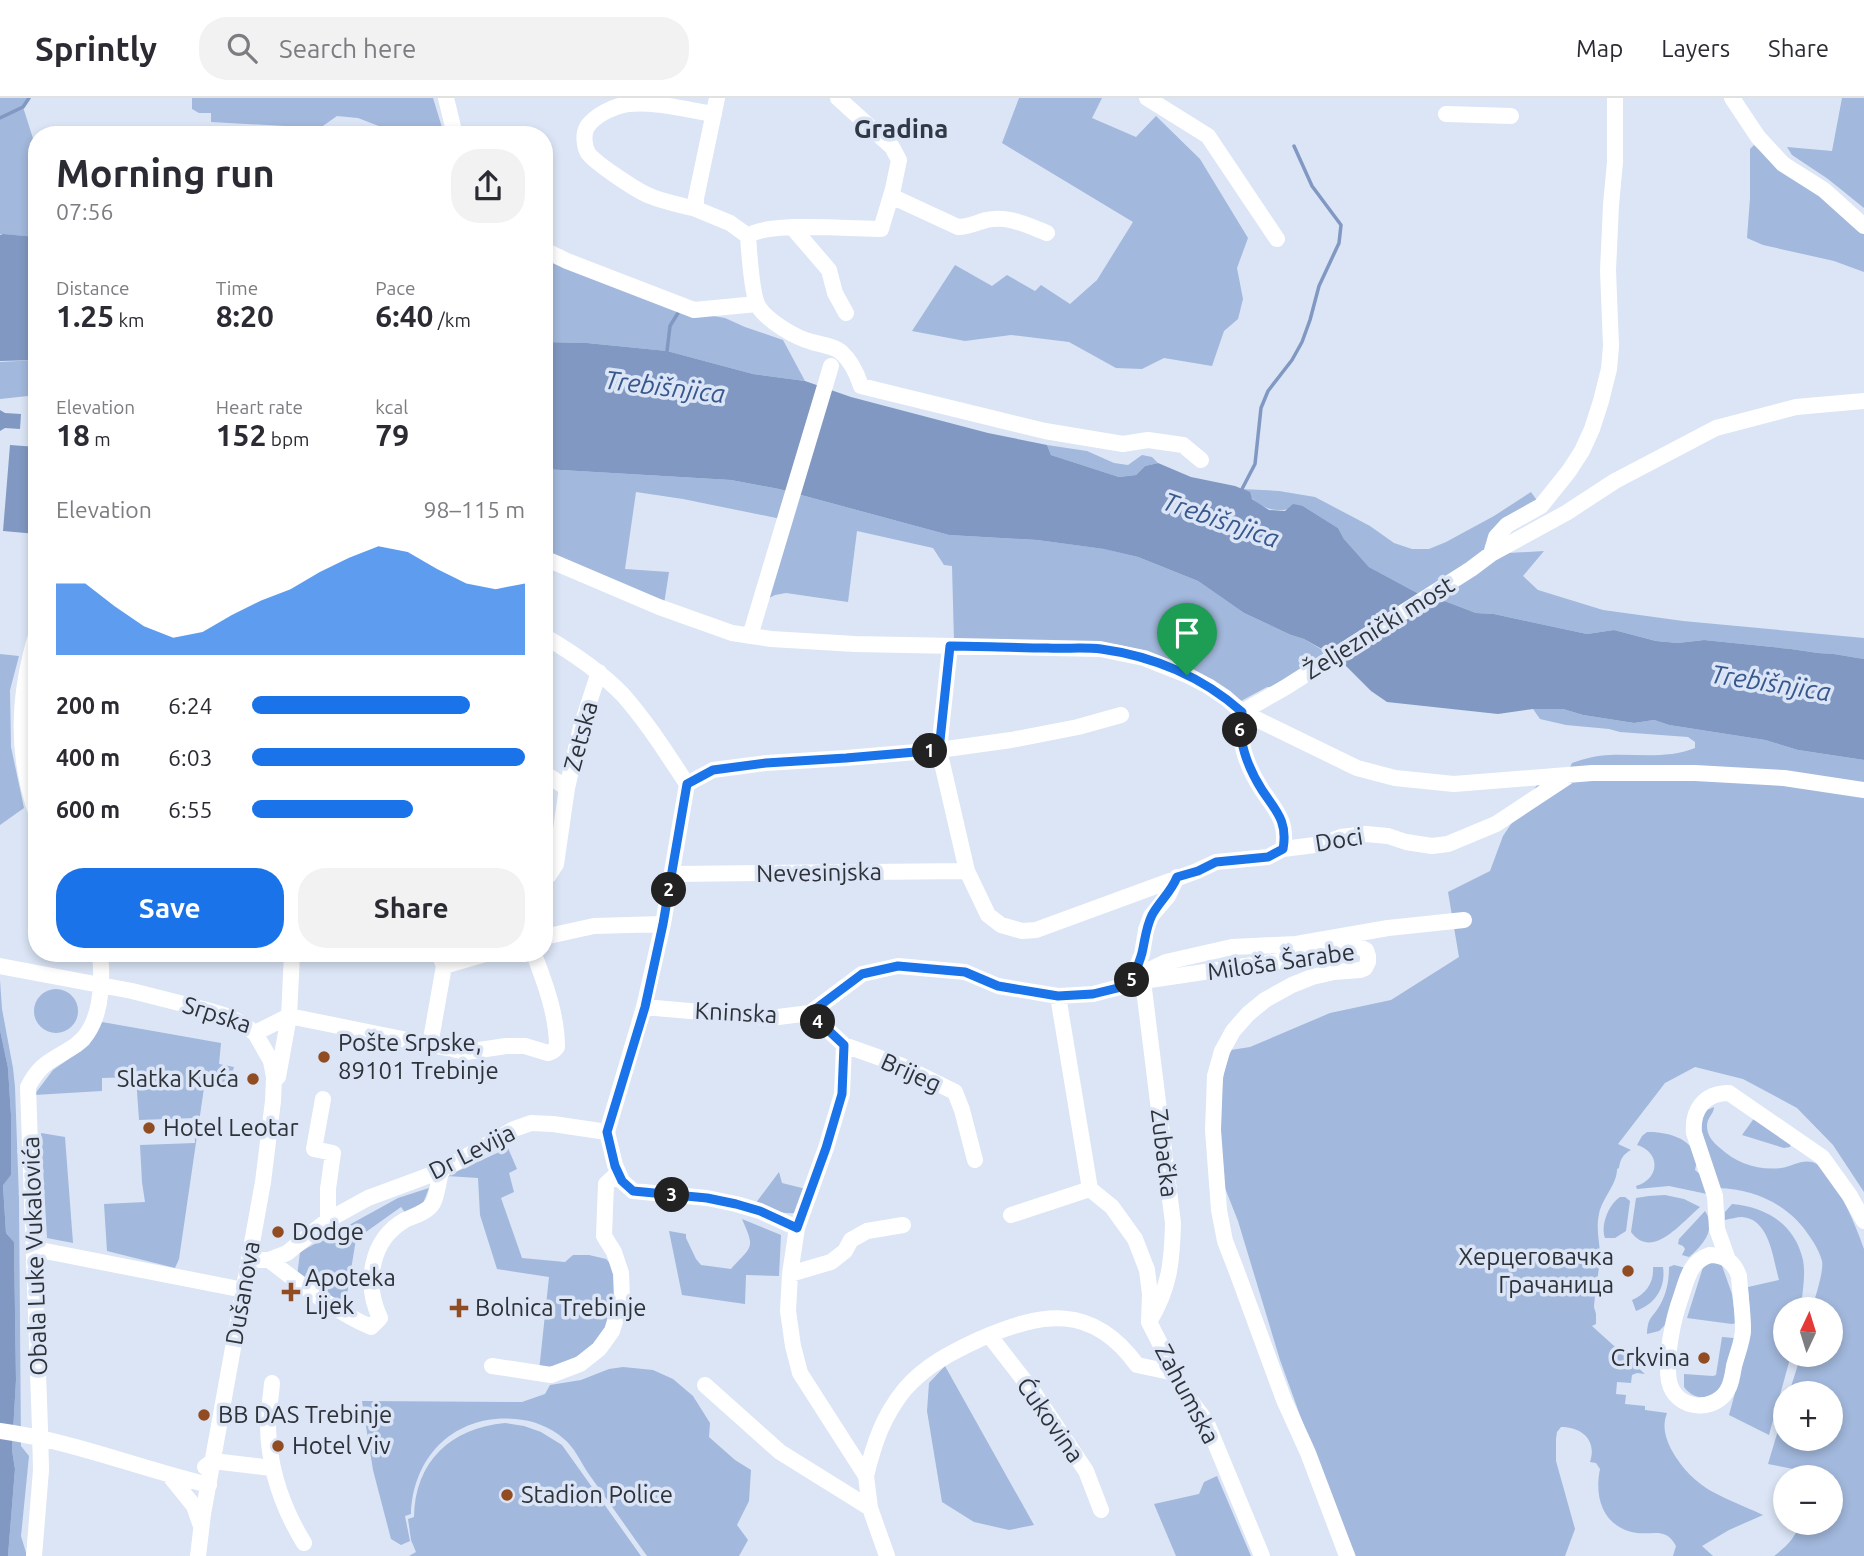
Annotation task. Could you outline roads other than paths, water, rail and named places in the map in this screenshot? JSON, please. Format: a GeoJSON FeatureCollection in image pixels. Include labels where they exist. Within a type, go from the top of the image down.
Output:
{"type":"FeatureCollection","features":[{"type":"Feature","properties":{"kind":"street"},"geometry":{"type":"LineString","coordinates":[[446,98],[453,126]]}},
{"type":"Feature","properties":{"kind":"street"},"geometry":{"type":"LineString","coordinates":[[748,236],[755,231],[792,228],[881,229],[899,160],[892,147],[838,98]]}},
{"type":"Feature","properties":{"kind":"street"},"geometry":{"type":"LineString","coordinates":[[1147,98],[1208,136],[1277,239]]}},
{"type":"Feature","properties":{"kind":"street"},"geometry":{"type":"LineString","coordinates":[[1461,98],[1454,114],[1511,116]]}},
{"type":"Feature","properties":{"kind":"street"},"geometry":{"type":"LineString","coordinates":[[1491,554],[1496,537],[1507,525],[1541,506],[1569,471],[1582,451],[1601,401],[1609,369],[1611,346],[1608,270],[1615,162],[1615,98]]}},
{"type":"Feature","properties":{"kind":"street"},"geometry":{"type":"LineString","coordinates":[[1732,98],[1758,137],[1783,164],[1824,190],[1864,226]]}},
{"type":"Feature","properties":{"kind":"street"},"geometry":{"type":"LineString","coordinates":[[696,209],[715,106],[627,104],[605,112],[592,121],[586,130],[584,141],[587,152],[594,159],[651,197],[696,209],[730,223],[748,236],[757,304],[765,316],[811,342],[841,351],[855,371],[861,386],[1045,431],[1123,444],[1148,440],[1183,445],[1201,460]]}},
{"type":"Feature","properties":{"kind":"street"},"geometry":{"type":"LineString","coordinates":[[891,196],[958,227],[1001,218],[1018,221],[1047,233]]}},
{"type":"Feature","properties":{"kind":"street"},"geometry":{"type":"LineString","coordinates":[[792,228],[829,270],[835,293],[846,313]]}},
{"type":"Feature","properties":{"kind":"street"},"geometry":{"type":"LineString","coordinates":[[553,254],[694,310],[757,304]]}},
{"type":"Feature","properties":{"kind":"street"},"geometry":{"type":"LineString","coordinates":[[750,636],[831,366]]}},
{"type":"Feature","properties":{"kind":"street","name":"Željeznički most"},"geometry":{"type":"LineString","coordinates":[[1242,712],[1286,687],[1491,554],[1566,513],[1615,481],[1716,428],[1796,407],[1864,401]]}},
{"type":"Feature","properties":{"kind":"street"},"geometry":{"type":"LineString","coordinates":[[553,562],[659,607],[732,633],[750,636],[855,644],[1100,649],[1144,658],[1187,675],[1226,698],[1242,712],[1357,768],[1395,778],[1454,784],[1592,774],[1695,773],[1784,778],[1864,790]]}},
{"type":"Feature","properties":{"kind":"street"},"geometry":{"type":"LineString","coordinates":[[553,641],[599,673],[622,695],[647,724],[687,784],[663,924],[645,1007],[607,1132],[618,1173],[633,1191],[707,1198],[736,1204],[760,1211],[797,1228]]}},
{"type":"Feature","properties":{"kind":"street","name":"Doci"},"geometry":{"type":"LineString","coordinates":[[950,646],[939,750],[967,871],[988,915],[1001,925],[1022,931],[1036,930],[1216,862],[1268,857],[1283,849],[1323,844],[1341,837],[1366,834],[1433,846],[1448,844],[1496,824],[1569,776]]}},
{"type":"Feature","properties":{"kind":"street"},"geometry":{"type":"LineString","coordinates":[[28,661],[22,701],[21,734],[28,784]]}},
{"type":"Feature","properties":{"kind":"street","name":"Zetska"},"geometry":{"type":"LineString","coordinates":[[553,869],[581,727],[599,673]]}},
{"type":"Feature","properties":{"kind":"street"},"geometry":{"type":"LineString","coordinates":[[1242,712],[1240,733],[1244,752],[1260,787],[1284,824],[1283,849]]}},
{"type":"Feature","properties":{"kind":"street"},"geometry":{"type":"LineString","coordinates":[[687,784],[713,770],[766,763],[939,750],[1011,740],[1078,727],[1121,715]]}},
{"type":"Feature","properties":{"kind":"street"},"geometry":{"type":"LineString","coordinates":[[553,779],[567,788]]}},
{"type":"Feature","properties":{"kind":"street","name":"Nevesinjska"},"geometry":{"type":"LineString","coordinates":[[672,874],[967,871]]}},
{"type":"Feature","properties":{"kind":"street"},"geometry":{"type":"LineString","coordinates":[[1137,983],[1146,930],[1158,905],[1168,896],[1177,877]]}},
{"type":"Feature","properties":{"kind":"street","name":"Miloša Šarabe"},"geometry":{"type":"LineString","coordinates":[[1137,983],[1147,971],[1166,962],[1232,947],[1296,944],[1388,928],[1464,920]]}},
{"type":"Feature","properties":{"kind":"street"},"geometry":{"type":"LineString","coordinates":[[553,935],[594,926],[663,924]]}},
{"type":"Feature","properties":{"kind":"street","name":"Miloša Šarabe"},"geometry":{"type":"LineString","coordinates":[[1137,983],[1347,951],[1357,946],[1366,950],[1368,962],[1365,968],[1312,977],[1292,985],[1265,1000],[1233,1031],[1222,1051],[1215,1076],[1213,1130],[1219,1210],[1225,1241],[1284,1400],[1308,1453],[1347,1556]]}},
{"type":"Feature","properties":{"kind":"street","name":"Obala Luke Vukalovića"},"geometry":{"type":"LineString","coordinates":[[34,1556],[41,1470],[28,1087],[39,1069],[76,1044],[91,1028],[100,985],[100,962]]}},
{"type":"Feature","properties":{"kind":"street"},"geometry":{"type":"LineString","coordinates":[[272,1114],[289,1016],[292,962]]}},
{"type":"Feature","properties":{"kind":"street"},"geometry":{"type":"LineString","coordinates":[[429,1045],[442,962]]}},
{"type":"Feature","properties":{"kind":"street","name":"Srpska"},"geometry":{"type":"LineString","coordinates":[[0,966],[132,991],[203,1009],[230,1017],[255,1033],[289,1016],[466,1052],[525,1046],[548,1053],[557,1047],[557,1035],[537,962]]}},
{"type":"Feature","properties":{"kind":"street","name":"Kninska"},"geometry":{"type":"LineString","coordinates":[[645,1007],[771,1018],[810,1013],[862,974],[898,966],[965,972],[998,986],[1058,996],[1093,994],[1137,983]]}},
{"type":"Feature","properties":{"kind":"street","name":"Zubačka"},"geometry":{"type":"LineString","coordinates":[[1137,983],[1173,1223],[1172,1261],[1162,1297],[1149,1322]]}},
{"type":"Feature","properties":{"kind":"street"},"geometry":{"type":"LineString","coordinates":[[1011,1215],[1090,1189],[1058,996]]}},
{"type":"Feature","properties":{"kind":"street","name":"Brijeg"},"geometry":{"type":"LineString","coordinates":[[810,1013],[844,1045],[900,1065],[955,1092],[975,1160]]}},
{"type":"Feature","properties":{"kind":"street","name":"Dušanova"},"geometry":{"type":"LineString","coordinates":[[198,1556],[263,1182],[272,1114],[273,1069],[267,1052],[255,1033]]}},
{"type":"Feature","properties":{"kind":"street"},"geometry":{"type":"LineString","coordinates":[[844,1045],[842,1094],[797,1228],[790,1273],[788,1311],[800,1373],[866,1476]]}},
{"type":"Feature","properties":{"kind":"street"},"geometry":{"type":"LineString","coordinates":[[1717,1229],[1702,1258],[1693,1265],[1689,1273],[1673,1321],[1668,1373],[1677,1396],[1689,1404],[1700,1406],[1720,1399],[1729,1388],[1743,1332],[1739,1276],[1728,1260],[1717,1229],[1715,1196],[1694,1133],[1693,1121],[1702,1102],[1713,1095],[1729,1093],[1822,1157],[1850,1196],[1864,1222]]}},
{"type":"Feature","properties":{"kind":"street"},"geometry":{"type":"LineString","coordinates":[[323,1100],[314,1149],[334,1153],[328,1189],[328,1220]]}},
{"type":"Feature","properties":{"kind":"street","name":"Dr Levija"},"geometry":{"type":"LineString","coordinates":[[249,1260],[269,1260],[287,1253],[328,1220],[368,1198],[441,1171],[514,1129],[531,1123],[607,1132]]}},
{"type":"Feature","properties":{"kind":"street"},"geometry":{"type":"LineString","coordinates":[[269,1260],[344,1313],[371,1327],[380,1318],[371,1291],[376,1254],[384,1239],[402,1222],[433,1204],[441,1171]]}},
{"type":"Feature","properties":{"kind":"street"},"geometry":{"type":"LineString","coordinates":[[492,1366],[551,1375],[580,1364],[598,1349],[612,1331],[622,1299],[621,1273],[614,1252],[604,1236],[606,1184],[618,1173]]}},
{"type":"Feature","properties":{"kind":"street","name":"Zahumska"},"geometry":{"type":"LineString","coordinates":[[1090,1189],[1112,1207],[1135,1240],[1147,1270],[1149,1322],[1181,1388],[1206,1421],[1262,1556]]}},
{"type":"Feature","properties":{"kind":"street"},"geometry":{"type":"LineString","coordinates":[[790,1273],[831,1262],[845,1251],[851,1240],[867,1231],[903,1225]]}},
{"type":"Feature","properties":{"kind":"street"},"geometry":{"type":"LineString","coordinates":[[35,1249],[244,1290]]}},
{"type":"Feature","properties":{"kind":"street"},"geometry":{"type":"LineString","coordinates":[[1702,1258],[1717,1255],[1728,1260]]}},
{"type":"Feature","properties":{"kind":"street"},"geometry":{"type":"LineString","coordinates":[[887,1556],[870,1508],[866,1476],[875,1441],[889,1410],[906,1387],[947,1354],[1024,1322],[1048,1317],[1076,1320],[1091,1325],[1111,1336],[1137,1364],[1175,1373]]}},
{"type":"Feature","properties":{"kind":"street","name":"Ćukovina"},"geometry":{"type":"LineString","coordinates":[[989,1335],[1034,1393],[1086,1471],[1101,1510]]}},
{"type":"Feature","properties":{"kind":"street"},"geometry":{"type":"LineString","coordinates":[[272,1383],[268,1426],[272,1468],[284,1507],[304,1543]]}},
{"type":"Feature","properties":{"kind":"street"},"geometry":{"type":"LineString","coordinates":[[705,1385],[780,1452],[870,1508]]}},
{"type":"Feature","properties":{"kind":"street"},"geometry":{"type":"LineString","coordinates":[[0,1431],[72,1444],[209,1485]]}},
{"type":"Feature","properties":{"kind":"street"},"geometry":{"type":"LineString","coordinates":[[169,1475],[199,1471],[213,1461],[272,1468]]}},
{"type":"Feature","properties":{"kind":"street"},"geometry":{"type":"LineString","coordinates":[[169,1475],[194,1506],[202,1528]]}},
{"type":"Feature","properties":{"kind":"water"},"geometry":{"type":"Polygon","coordinates":[[[0,235],[28,236],[28,360],[0,361],[0,235]]]}},
{"type":"Feature","properties":{"kind":"water","name":"Trebišnjica"},"geometry":{"type":"Polygon","coordinates":[[[553,342],[667,351],[753,374],[805,381],[851,397],[988,433],[1047,445],[1051,455],[1119,477],[1136,475],[1145,466],[1158,463],[1191,477],[1235,486],[1250,492],[1252,499],[1269,510],[1285,511],[1293,504],[1303,506],[1338,528],[1344,539],[1369,567],[1421,595],[1434,597],[1476,613],[1494,614],[1587,634],[1614,630],[1656,641],[1678,643],[1704,640],[1864,659],[1864,760],[1798,750],[1765,740],[1669,725],[1654,720],[1634,723],[1563,709],[1533,709],[1498,714],[1387,702],[1371,691],[1338,658],[1304,639],[1244,613],[1198,581],[1138,557],[1104,549],[1037,540],[949,535],[779,489],[731,480],[553,470],[553,342]]]}},
{"type":"Feature","properties":{"kind":"water"},"geometry":{"type":"Polygon","coordinates":[[[0,410],[21,414],[20,429],[5,428],[0,431],[0,410]]]}},
{"type":"Feature","properties":{"kind":"water"},"geometry":{"type":"Polygon","coordinates":[[[10,445],[28,446],[28,533],[3,531],[10,445]]]}},
{"type":"Feature","properties":{"kind":"water"},"geometry":{"type":"Polygon","coordinates":[[[0,1030],[8,1068],[11,1115],[11,1175],[3,1185],[6,1233],[14,1242],[16,1380],[12,1450],[15,1469],[8,1556],[0,1556],[0,1030]]]}},
{"type":"Feature","properties":{"kind":"waterway"},"geometry":{"type":"LineString","coordinates":[[0,118],[23,107],[29,98]]}},
{"type":"Feature","properties":{"kind":"waterway"},"geometry":{"type":"LineString","coordinates":[[1242,489],[1255,464],[1261,408],[1268,391],[1302,342],[1319,286],[1339,243],[1341,225],[1312,186],[1294,146]]}},
{"type":"Feature","properties":{"kind":"waterway"},"geometry":{"type":"LineString","coordinates":[[667,351],[670,326],[678,313]]}},
{"type":"Feature","properties":{"kind":"place","name":"Pošte Srpske, 89101 Trebinje"},"geometry":{"type":"Point","coordinates":[324,1057]}},
{"type":"Feature","properties":{"kind":"place","name":"Slatka Kuća"},"geometry":{"type":"Point","coordinates":[253,1079]}},
{"type":"Feature","properties":{"kind":"place","name":"Hotel Leotar"},"geometry":{"type":"Point","coordinates":[149,1128]}},
{"type":"Feature","properties":{"kind":"place","name":"Dodge"},"geometry":{"type":"Point","coordinates":[278,1232]}},
{"type":"Feature","properties":{"kind":"place","name":"Херцеговачка Грачаница"},"geometry":{"type":"Point","coordinates":[1628,1271]}},
{"type":"Feature","properties":{"kind":"place","name":"Apoteka Lijek"},"geometry":{"type":"Point","coordinates":[291,1292]}},
{"type":"Feature","properties":{"kind":"place","name":"Bolnica Trebinje"},"geometry":{"type":"Point","coordinates":[459,1308]}},
{"type":"Feature","properties":{"kind":"place","name":"Crkvina"},"geometry":{"type":"Point","coordinates":[1704,1358]}},
{"type":"Feature","properties":{"kind":"place","name":"BB DAS Trebinje"},"geometry":{"type":"Point","coordinates":[204,1415]}},
{"type":"Feature","properties":{"kind":"place","name":"Hotel Viv"},"geometry":{"type":"Point","coordinates":[278,1446]}},
{"type":"Feature","properties":{"kind":"place","name":"Stadion Police"},"geometry":{"type":"Point","coordinates":[507,1495]}},
{"type":"Feature","properties":{"kind":"district","name":"Gradina"},"geometry":{"type":"Point","coordinates":[901,129]}}]}
